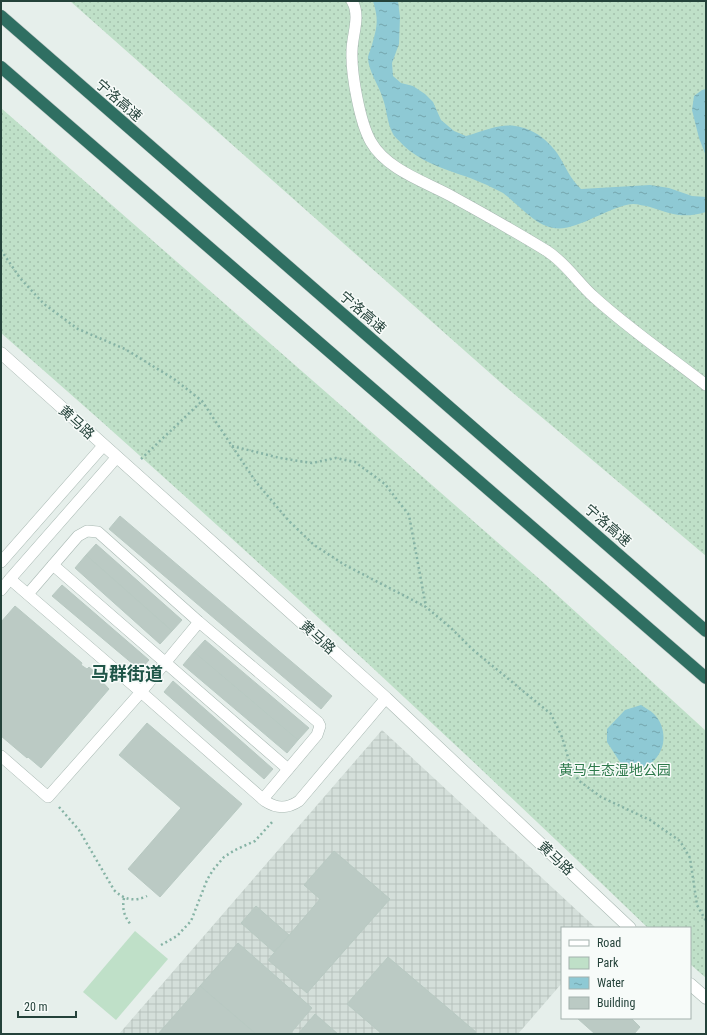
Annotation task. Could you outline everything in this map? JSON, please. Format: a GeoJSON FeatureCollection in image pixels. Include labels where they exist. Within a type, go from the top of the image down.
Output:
{"type":"FeatureCollection","features":[{"type":"Feature","properties":{"kind":"highway","name":"宁洛高速"},"geometry":{"type":"LineString","coordinates":[[1,16],[706,631]]}},
{"type":"Feature","properties":{"kind":"highway"},"geometry":{"type":"LineString","coordinates":[[1,66],[706,678]]}},
{"type":"Feature","properties":{"kind":"street","name":"黄马路"},"geometry":{"type":"LineString","coordinates":[[1,353],[386,698],[629,927]]}},
{"type":"Feature","properties":{"kind":"street"},"geometry":{"type":"LineString","coordinates":[[691,985],[706,998]]}},
{"type":"Feature","properties":{"kind":"lane"},"geometry":{"type":"LineString","coordinates":[[352,1],[355,5],[356,22],[352,51],[353,78],[365,127],[371,142],[380,155],[393,166],[453,197],[548,252],[571,272],[593,296],[621,320],[706,385]]}},
{"type":"Feature","properties":{"kind":"lane"},"geometry":{"type":"LineString","coordinates":[[1,562],[103,446]]}},
{"type":"Feature","properties":{"kind":"lane"},"geometry":{"type":"LineString","coordinates":[[1,590],[117,457]]}},
{"type":"Feature","properties":{"kind":"lane"},"geometry":{"type":"LineString","coordinates":[[28,594],[78,536],[87,531],[98,532],[200,622],[318,722],[320,726],[318,735],[263,799]]}},
{"type":"Feature","properties":{"kind":"lane"},"geometry":{"type":"LineString","coordinates":[[53,565],[288,769]]}},
{"type":"Feature","properties":{"kind":"lane"},"geometry":{"type":"LineString","coordinates":[[10,579],[271,805],[285,808],[299,801],[386,698]]}},
{"type":"Feature","properties":{"kind":"lane"},"geometry":{"type":"LineString","coordinates":[[1,756],[48,797],[141,692],[200,622]]}},
{"type":"Feature","properties":{"kind":"path"},"geometry":{"type":"LineString","coordinates":[[1,250],[20,278],[44,304],[78,328],[125,349],[174,379],[202,402],[256,482],[289,521],[314,545],[345,565],[426,607],[451,628],[472,649],[551,714],[562,737],[570,764],[578,780],[601,797],[650,820],[680,841],[690,858],[697,905],[706,921]]}},
{"type":"Feature","properties":{"kind":"path"},"geometry":{"type":"LineString","coordinates":[[140,459],[202,402]]}},
{"type":"Feature","properties":{"kind":"path"},"geometry":{"type":"LineString","coordinates":[[231,446],[280,458],[312,463],[336,458],[354,462],[385,484],[408,515],[426,607]]}},
{"type":"Feature","properties":{"kind":"path"},"geometry":{"type":"LineString","coordinates":[[48,797],[66,813],[79,830],[114,890],[124,898],[132,900],[147,896]]}},
{"type":"Feature","properties":{"kind":"path"},"geometry":{"type":"LineString","coordinates":[[161,946],[177,936],[191,921],[207,880],[224,857],[255,841],[285,808]]}},
{"type":"Feature","properties":{"kind":"path"},"geometry":{"type":"LineString","coordinates":[[124,898],[124,913],[131,925]]}},
{"type":"Feature","properties":{"kind":"shaded area"},"geometry":{"type":"Polygon","coordinates":[[[382,730],[595,927],[561,927],[561,984],[518,1034],[119,1034],[382,730]]]}},
{"type":"Feature","properties":{"kind":"green space"},"geometry":{"type":"Polygon","coordinates":[[[70,1],[706,1],[706,556],[500,382],[70,1]]]}},
{"type":"Feature","properties":{"kind":"green space","name":"黄马生态湿地公园"},"geometry":{"type":"Polygon","coordinates":[[[1,108],[544,583],[706,731],[706,978],[691,965],[691,927],[647,927],[409,701],[166,479],[1,333],[1,108]]]}},
{"type":"Feature","properties":{"kind":"green space"},"geometry":{"type":"Polygon","coordinates":[[[135,931],[168,959],[116,1020],[83,992],[135,931]]]}},
{"type":"Feature","properties":{"kind":"water"},"geometry":{"type":"Polygon","coordinates":[[[373,1],[398,1],[400,17],[399,44],[392,63],[393,76],[401,83],[413,86],[425,94],[433,102],[441,120],[454,131],[466,136],[502,126],[518,126],[540,136],[553,148],[581,189],[650,185],[669,188],[692,196],[706,197],[706,212],[691,215],[678,215],[633,204],[612,210],[580,224],[559,228],[549,227],[530,217],[509,197],[501,192],[476,180],[432,164],[412,153],[393,134],[389,125],[381,94],[368,62],[377,23],[373,1]]]}},
{"type":"Feature","properties":{"kind":"water"},"geometry":{"type":"Polygon","coordinates":[[[706,89],[706,156],[699,138],[692,110],[694,96],[706,89]]]}},
{"type":"Feature","properties":{"kind":"water"},"geometry":{"type":"Polygon","coordinates":[[[641,705],[658,718],[661,724],[663,741],[660,752],[655,760],[632,775],[627,773],[607,742],[607,729],[625,710],[641,705]]]}},
{"type":"Feature","properties":{"kind":"building"},"geometry":{"type":"Polygon","coordinates":[[[120,516],[332,696],[321,709],[109,529],[120,516]]]}},
{"type":"Feature","properties":{"kind":"building"},"geometry":{"type":"Polygon","coordinates":[[[96,544],[182,620],[172,631],[86,555],[96,544]]]}},
{"type":"Feature","properties":{"kind":"building"},"geometry":{"type":"Polygon","coordinates":[[[86,555],[172,631],[160,644],[75,568],[86,555]]]}},
{"type":"Feature","properties":{"kind":"building"},"geometry":{"type":"Polygon","coordinates":[[[62,585],[149,660],[140,670],[52,596],[62,585]]]}},
{"type":"Feature","properties":{"kind":"building"},"geometry":{"type":"Polygon","coordinates":[[[15,606],[82,663],[81,665],[87,669],[89,667],[97,674],[96,675],[109,689],[41,768],[1,736],[1,622],[15,606]]]}},
{"type":"Feature","properties":{"kind":"building"},"geometry":{"type":"Polygon","coordinates":[[[205,640],[309,728],[298,740],[194,652],[205,640]]]}},
{"type":"Feature","properties":{"kind":"building"},"geometry":{"type":"Polygon","coordinates":[[[194,652],[298,740],[287,753],[183,665],[194,652]]]}},
{"type":"Feature","properties":{"kind":"building"},"geometry":{"type":"Polygon","coordinates":[[[173,681],[273,769],[264,779],[164,692],[173,681]]]}},
{"type":"Feature","properties":{"kind":"building"},"geometry":{"type":"Polygon","coordinates":[[[147,723],[242,804],[160,897],[128,869],[181,808],[119,755],[147,723]]]}},
{"type":"Feature","properties":{"kind":"building"},"geometry":{"type":"Polygon","coordinates":[[[334,851],[390,899],[307,993],[268,960],[320,899],[304,885],[334,851]]]}},
{"type":"Feature","properties":{"kind":"building"},"geometry":{"type":"Polygon","coordinates":[[[256,906],[289,935],[274,952],[241,923],[256,906]]]}},
{"type":"Feature","properties":{"kind":"building"},"geometry":{"type":"Polygon","coordinates":[[[238,943],[312,1008],[290,1034],[256,1034],[200,986],[238,943]]]}},
{"type":"Feature","properties":{"kind":"building"},"geometry":{"type":"Polygon","coordinates":[[[388,957],[476,1032],[474,1034],[382,1034],[347,1004],[388,957]]]}},
{"type":"Feature","properties":{"kind":"building"},"geometry":{"type":"Polygon","coordinates":[[[200,986],[256,1034],[158,1034],[200,986]]]}},
{"type":"Feature","properties":{"kind":"building"},"geometry":{"type":"Polygon","coordinates":[[[315,1014],[338,1034],[298,1034],[315,1014]]]}},
{"type":"Feature","properties":{"kind":"building"},"geometry":{"type":"Polygon","coordinates":[[[578,1019],[632,1019],[640,1027],[634,1034],[595,1034],[578,1019]]]}},
{"type":"Feature","properties":{"kind":"district","name":"马群街道"},"geometry":{"type":"Point","coordinates":[127,674]}}]}
